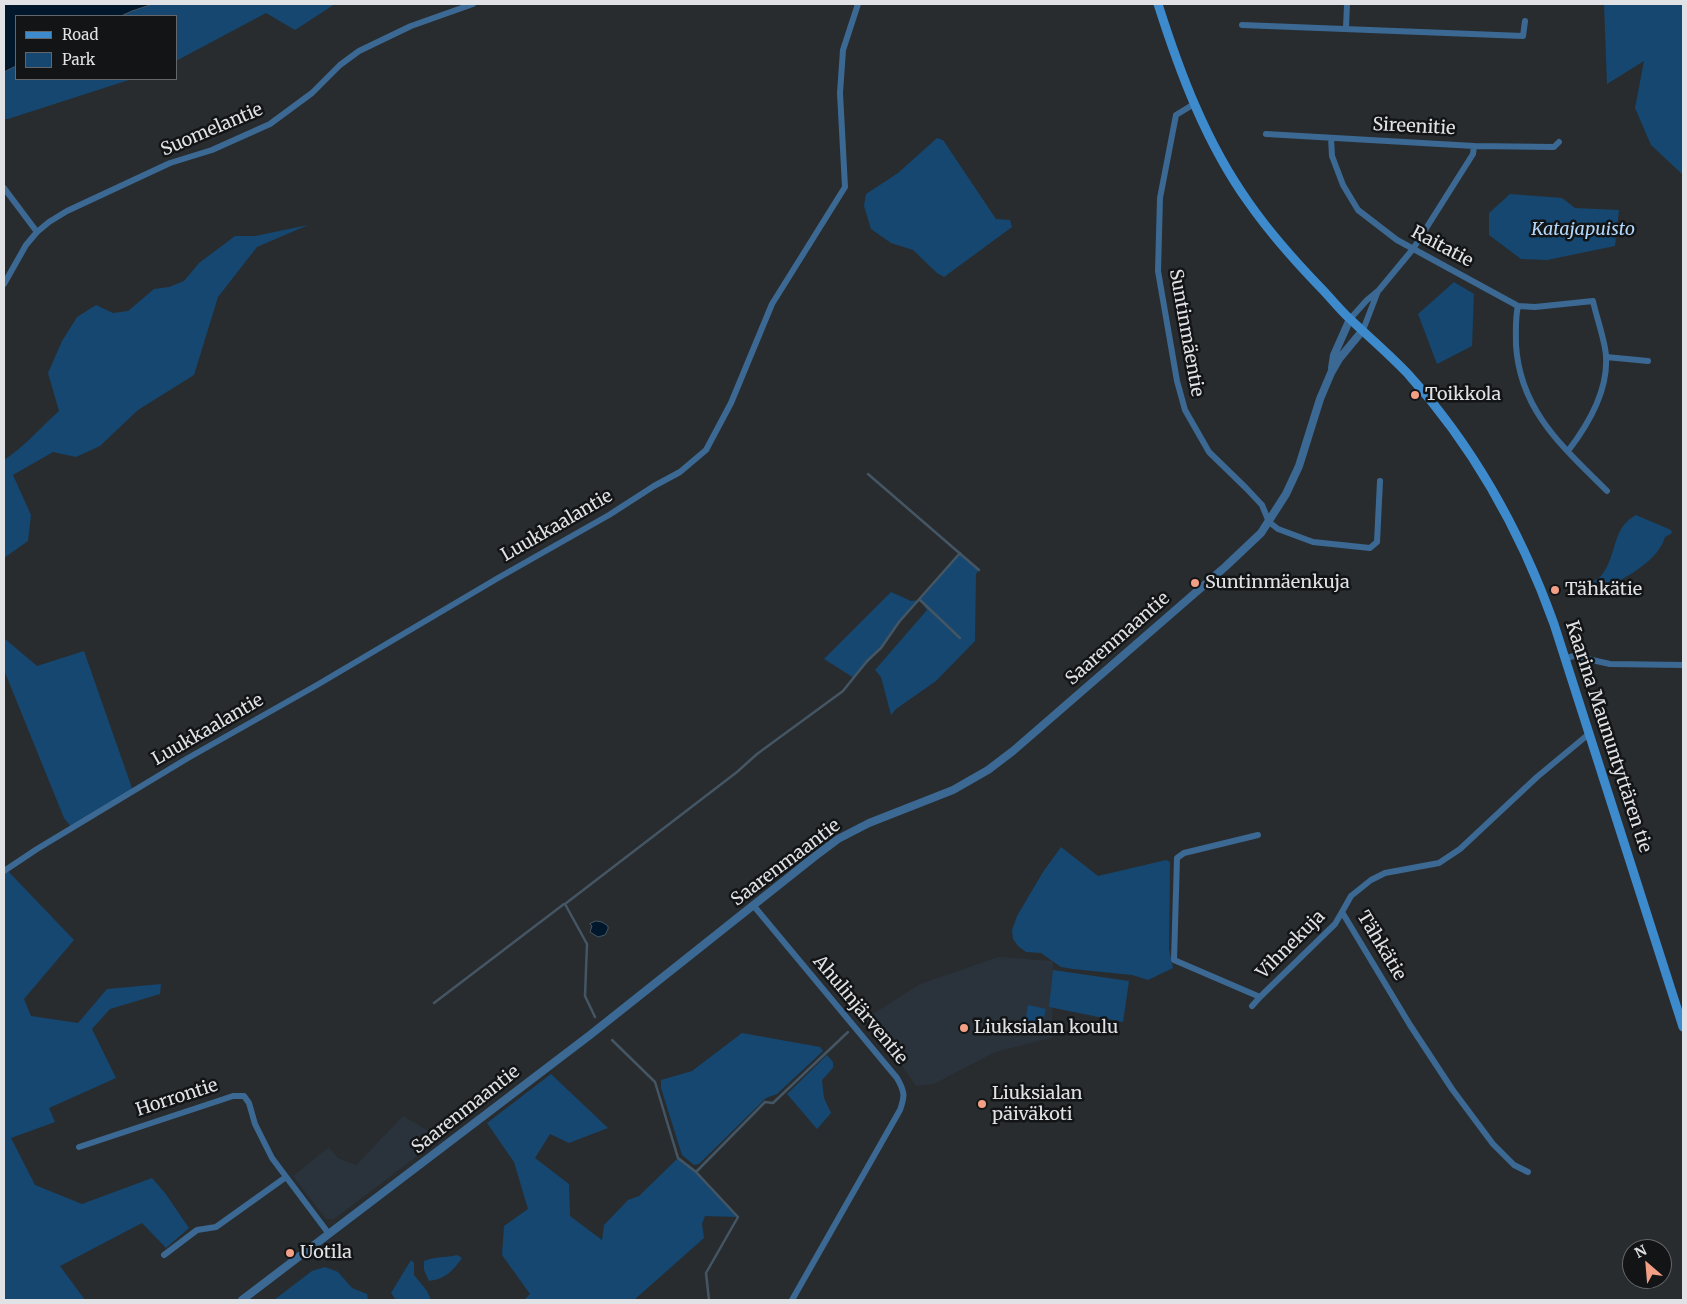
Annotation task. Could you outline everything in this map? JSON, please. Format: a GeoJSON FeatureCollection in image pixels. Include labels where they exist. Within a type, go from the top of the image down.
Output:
{"type":"FeatureCollection","features":[{"type":"Feature","properties":{"kind":"main road","name":"Kaarina Maununtyttären tie"},"geometry":{"type":"LineString","coordinates":[[1158,4],[1194,104],[1224,163],[1248,202],[1284,249],[1350,319],[1408,375],[1456,432],[1502,506],[1534,569],[1566,658],[1683,1027]]}},
{"type":"Feature","properties":{"kind":"street","name":"Suomelantie"},"geometry":{"type":"LineString","coordinates":[[4,284],[26,245],[49,222],[84,203],[170,163],[212,150],[270,124],[312,93],[340,65],[359,51],[411,26],[473,4]]}},
{"type":"Feature","properties":{"kind":"street","name":"Luukkaalantie"},"geometry":{"type":"LineString","coordinates":[[4,871],[188,758],[610,515],[654,486],[680,472],[706,450],[731,402],[772,304],[845,187],[840,93],[843,50],[858,4]]}},
{"type":"Feature","properties":{"kind":"street"},"geometry":{"type":"LineString","coordinates":[[1346,4],[1346,28]]}},
{"type":"Feature","properties":{"kind":"street"},"geometry":{"type":"LineString","coordinates":[[1242,24],[1523,36],[1525,21]]}},
{"type":"Feature","properties":{"kind":"street","name":"Suntinmäentie"},"geometry":{"type":"LineString","coordinates":[[1194,104],[1176,115],[1160,198],[1158,272],[1176,381],[1185,410],[1209,452],[1262,505],[1269,522]]}},
{"type":"Feature","properties":{"kind":"street","name":"Sireenitie"},"geometry":{"type":"LineString","coordinates":[[1266,134],[1474,146],[1554,147],[1558,142]]}},
{"type":"Feature","properties":{"kind":"street","name":"Raitatie"},"geometry":{"type":"LineString","coordinates":[[1331,138],[1332,156],[1343,185],[1358,210],[1412,249],[1518,306],[1535,307],[1593,301],[1606,357]]}},
{"type":"Feature","properties":{"kind":"street"},"geometry":{"type":"LineString","coordinates":[[1350,319],[1378,290],[1412,249],[1473,154],[1474,146]]}},
{"type":"Feature","properties":{"kind":"street"},"geometry":{"type":"LineString","coordinates":[[4,188],[37,232]]}},
{"type":"Feature","properties":{"kind":"street"},"geometry":{"type":"LineString","coordinates":[[1363,330],[1378,290]]}},
{"type":"Feature","properties":{"kind":"street"},"geometry":{"type":"LineString","coordinates":[[1518,306],[1516,317],[1517,354],[1532,404],[1541,420],[1607,491]]}},
{"type":"Feature","properties":{"kind":"street","name":"Saarenmaantie"},"geometry":{"type":"LineString","coordinates":[[1331,372],[1334,355],[1350,319]]}},
{"type":"Feature","properties":{"kind":"street","name":"Saarenmaantie"},"geometry":{"type":"LineString","coordinates":[[242,1300],[590,1035],[838,839],[869,822],[953,790],[988,770],[1007,756],[1243,550],[1269,522],[1300,466],[1320,399],[1331,372],[1339,359],[1363,330]]}},
{"type":"Feature","properties":{"kind":"street"},"geometry":{"type":"LineString","coordinates":[[1568,451],[1577,439],[1602,392],[1606,357],[1648,361]]}},
{"type":"Feature","properties":{"kind":"street"},"geometry":{"type":"LineString","coordinates":[[1269,522],[1278,529],[1313,542],[1370,548],[1377,542],[1380,481]]}},
{"type":"Feature","properties":{"kind":"street"},"geometry":{"type":"LineString","coordinates":[[1566,658],[1574,656],[1610,664],[1683,664]]}},
{"type":"Feature","properties":{"kind":"street","name":"Tähkätie"},"geometry":{"type":"LineString","coordinates":[[1528,1172],[1514,1165],[1493,1144],[1452,1090],[1342,912],[1351,896],[1371,880],[1385,873],[1439,863],[1460,849],[1537,777],[1590,733]]}},
{"type":"Feature","properties":{"kind":"street","name":"Vihnekuja"},"geometry":{"type":"LineString","coordinates":[[1258,834],[1184,853],[1177,858],[1174,960],[1260,997]]}},
{"type":"Feature","properties":{"kind":"street","name":"Ahulinjärventie"},"geometry":{"type":"LineString","coordinates":[[753,905],[897,1078],[905,1098],[792,1300]]}},
{"type":"Feature","properties":{"kind":"street","name":"Vihnekuja"},"geometry":{"type":"LineString","coordinates":[[1252,1006],[1335,924],[1342,912]]}},
{"type":"Feature","properties":{"kind":"street","name":"Horrontie"},"geometry":{"type":"LineString","coordinates":[[79,1147],[239,1095],[244,1096],[250,1103],[255,1124],[269,1152],[329,1234]]}},
{"type":"Feature","properties":{"kind":"street"},"geometry":{"type":"LineString","coordinates":[[164,1255],[198,1230],[216,1227],[286,1177]]}},
{"type":"Feature","properties":{"kind":"shaded area"},"geometry":{"type":"Polygon","coordinates":[[[4,4],[153,4],[123,15],[15,15],[15,66],[4,72],[4,4]]]}},
{"type":"Feature","properties":{"kind":"shaded area"},"geometry":{"type":"Polygon","coordinates":[[[596,921],[608,926],[605,935],[598,937],[590,932],[592,926],[590,924],[596,921]]]}},
{"type":"Feature","properties":{"kind":"shaded area","name":"Liuksialan koulu"},"geometry":{"type":"Polygon","coordinates":[[[998,957],[1053,961],[1052,1038],[995,1052],[934,1084],[916,1086],[868,1017],[920,984],[998,957]]]}},
{"type":"Feature","properties":{"kind":"shaded area"},"geometry":{"type":"Polygon","coordinates":[[[403,1116],[441,1138],[334,1219],[326,1219],[293,1176],[329,1147],[338,1158],[356,1165],[403,1116]]]}},
{"type":"Feature","properties":{"kind":"green space"},"geometry":{"type":"Polygon","coordinates":[[[153,4],[335,4],[295,30],[266,13],[178,60],[178,15],[123,15],[153,4]]]}},
{"type":"Feature","properties":{"kind":"green space"},"geometry":{"type":"Polygon","coordinates":[[[1604,4],[1683,4],[1683,175],[1651,145],[1635,108],[1644,61],[1607,84],[1604,4]]]}},
{"type":"Feature","properties":{"kind":"green space"},"geometry":{"type":"Polygon","coordinates":[[[15,66],[15,80],[129,80],[4,119],[4,72],[15,66]]]}},
{"type":"Feature","properties":{"kind":"green space"},"geometry":{"type":"Polygon","coordinates":[[[937,138],[943,140],[996,219],[1010,220],[1012,227],[944,277],[937,273],[913,250],[891,243],[871,229],[864,206],[866,194],[898,173],[937,138]]]}},
{"type":"Feature","properties":{"kind":"green space","name":"Katajapuisto"},"geometry":{"type":"Polygon","coordinates":[[[1510,194],[1562,198],[1575,208],[1619,210],[1615,246],[1547,260],[1521,259],[1489,235],[1489,213],[1510,194]]]}},
{"type":"Feature","properties":{"kind":"green space"},"geometry":{"type":"Polygon","coordinates":[[[308,225],[257,247],[218,297],[194,375],[138,410],[100,446],[76,457],[53,452],[13,475],[31,515],[28,541],[4,558],[4,460],[59,411],[48,373],[62,341],[77,317],[96,305],[113,313],[128,311],[154,289],[169,287],[184,281],[199,263],[235,236],[255,236],[308,225]]]}},
{"type":"Feature","properties":{"kind":"green space"},"geometry":{"type":"Polygon","coordinates":[[[1454,282],[1474,294],[1472,346],[1437,364],[1418,314],[1454,282]]]}},
{"type":"Feature","properties":{"kind":"green space"},"geometry":{"type":"Polygon","coordinates":[[[1636,515],[1671,530],[1672,533],[1665,537],[1661,547],[1644,565],[1610,586],[1589,595],[1582,583],[1594,581],[1602,575],[1609,563],[1619,533],[1623,526],[1636,515]]]}},
{"type":"Feature","properties":{"kind":"green space"},"geometry":{"type":"Polygon","coordinates":[[[960,553],[979,570],[976,574],[975,641],[936,681],[896,709],[891,715],[881,677],[875,670],[927,610],[920,600],[960,553]]]}},
{"type":"Feature","properties":{"kind":"green space"},"geometry":{"type":"Polygon","coordinates":[[[891,592],[911,601],[920,600],[899,622],[881,648],[854,678],[824,659],[891,592]]]}},
{"type":"Feature","properties":{"kind":"green space"},"geometry":{"type":"Polygon","coordinates":[[[4,638],[37,666],[84,651],[133,791],[72,828],[64,818],[4,670],[4,638]]]}},
{"type":"Feature","properties":{"kind":"green space"},"geometry":{"type":"Polygon","coordinates":[[[1061,847],[1098,876],[1166,860],[1170,862],[1169,949],[1173,968],[1148,980],[1132,975],[1061,967],[1041,953],[1026,952],[1018,946],[1013,939],[1012,930],[1017,916],[1043,872],[1061,847]]]}},
{"type":"Feature","properties":{"kind":"green space"},"geometry":{"type":"Polygon","coordinates":[[[6,869],[74,940],[24,999],[31,1016],[78,1023],[107,989],[161,984],[160,994],[110,1009],[92,1029],[116,1078],[49,1108],[55,1122],[11,1138],[35,1185],[82,1204],[152,1178],[165,1193],[189,1228],[166,1248],[142,1223],[60,1266],[85,1300],[4,1300],[4,871],[6,869]]]}},
{"type":"Feature","properties":{"kind":"green space"},"geometry":{"type":"Polygon","coordinates":[[[1053,970],[1129,981],[1123,1022],[1049,1007],[1053,970]]]}},
{"type":"Feature","properties":{"kind":"green space"},"geometry":{"type":"Polygon","coordinates":[[[1028,1005],[1046,1009],[1041,1031],[1024,1028],[1028,1005]]]}},
{"type":"Feature","properties":{"kind":"green space"},"geometry":{"type":"Polygon","coordinates":[[[742,1033],[820,1047],[823,1051],[777,1094],[766,1098],[699,1164],[694,1165],[682,1155],[661,1088],[661,1080],[692,1071],[742,1033]]]}},
{"type":"Feature","properties":{"kind":"green space"},"geometry":{"type":"Polygon","coordinates":[[[827,1055],[833,1062],[833,1068],[822,1080],[824,1098],[831,1113],[817,1129],[787,1094],[827,1055]]]}},
{"type":"Feature","properties":{"kind":"green space"},"geometry":{"type":"Polygon","coordinates":[[[551,1074],[608,1128],[569,1143],[550,1134],[535,1158],[569,1184],[570,1216],[602,1240],[604,1225],[628,1200],[639,1196],[678,1158],[696,1172],[738,1217],[705,1216],[702,1224],[704,1238],[634,1300],[524,1300],[530,1294],[502,1255],[504,1226],[528,1209],[514,1162],[487,1123],[551,1074]]]}},
{"type":"Feature","properties":{"kind":"green space"},"geometry":{"type":"Polygon","coordinates":[[[457,1255],[462,1258],[452,1270],[440,1278],[429,1281],[424,1270],[424,1261],[432,1258],[457,1255]]]}},
{"type":"Feature","properties":{"kind":"green space"},"geometry":{"type":"Polygon","coordinates":[[[411,1260],[414,1263],[414,1275],[427,1291],[431,1300],[396,1300],[391,1293],[411,1260]]]}},
{"type":"Feature","properties":{"kind":"green space"},"geometry":{"type":"Polygon","coordinates":[[[325,1267],[338,1272],[352,1288],[367,1294],[368,1300],[274,1300],[312,1271],[325,1267]]]}},
{"type":"Feature","properties":{"kind":"waterway"},"geometry":{"type":"LineString","coordinates":[[868,474],[979,570]]}},
{"type":"Feature","properties":{"kind":"waterway"},"geometry":{"type":"LineString","coordinates":[[595,1017],[585,996],[587,944],[565,904],[737,772],[757,754],[843,691],[867,661],[881,648],[899,622],[960,553]]}},
{"type":"Feature","properties":{"kind":"waterway"},"geometry":{"type":"LineString","coordinates":[[920,600],[960,638]]}},
{"type":"Feature","properties":{"kind":"waterway"},"geometry":{"type":"LineString","coordinates":[[434,1003],[564,904]]}},
{"type":"Feature","properties":{"kind":"waterway"},"geometry":{"type":"LineString","coordinates":[[709,1300],[706,1273],[738,1217],[696,1172],[765,1102],[773,1103],[848,1032]]}},
{"type":"Feature","properties":{"kind":"waterway"},"geometry":{"type":"LineString","coordinates":[[612,1040],[655,1082],[678,1158],[696,1172]]}},
{"type":"Feature","properties":{"kind":"place","name":"Toikkola"},"geometry":{"type":"Point","coordinates":[1415,395]}},
{"type":"Feature","properties":{"kind":"place","name":"Suntinmäenkuja"},"geometry":{"type":"Point","coordinates":[1195,583]}},
{"type":"Feature","properties":{"kind":"place","name":"Tähkätie"},"geometry":{"type":"Point","coordinates":[1555,590]}},
{"type":"Feature","properties":{"kind":"place","name":"Liuksialan koulu"},"geometry":{"type":"Point","coordinates":[964,1028]}},
{"type":"Feature","properties":{"kind":"place","name":"Liuksialan päiväkoti"},"geometry":{"type":"Point","coordinates":[982,1104]}},
{"type":"Feature","properties":{"kind":"place","name":"Uotila"},"geometry":{"type":"Point","coordinates":[290,1253]}}]}
